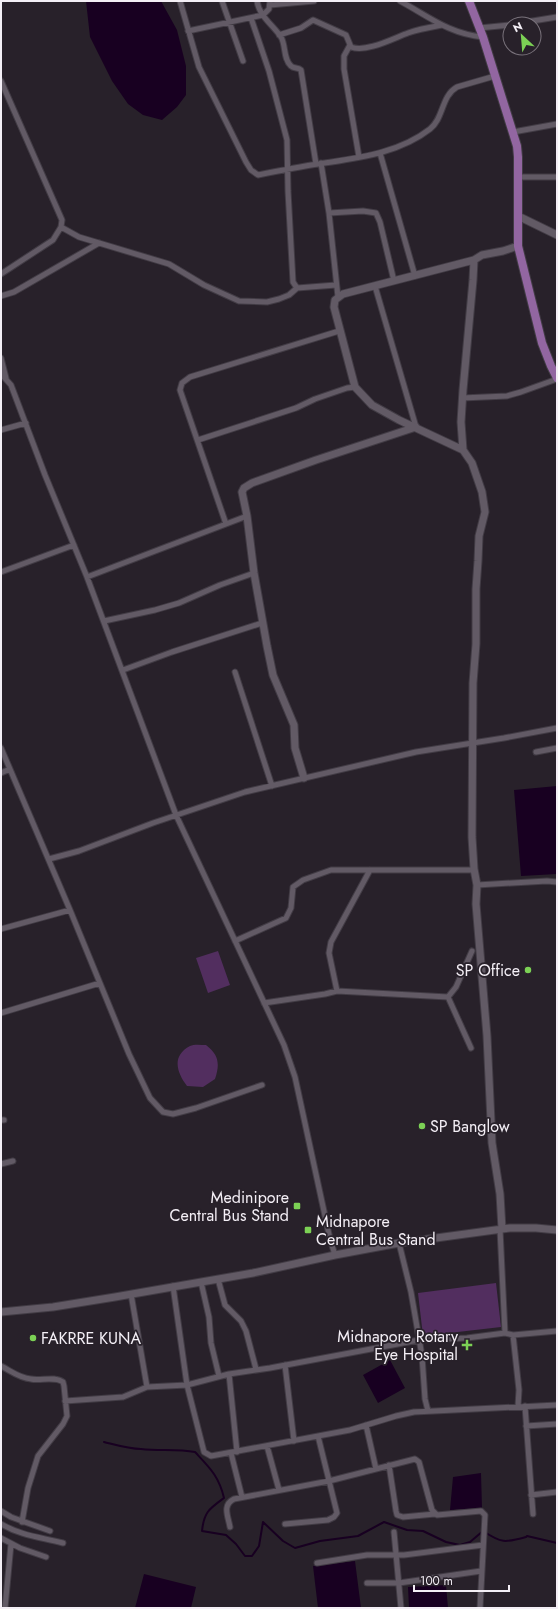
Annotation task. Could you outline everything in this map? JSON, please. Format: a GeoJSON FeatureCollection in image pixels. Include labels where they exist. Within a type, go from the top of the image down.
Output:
{"type":"FeatureCollection","features":[{"type":"Feature","properties":{"kind":"main road"},"geometry":{"type":"LineString","coordinates":[[469,1],[513,132],[518,157],[518,246],[542,343],[557,378]]}},
{"type":"Feature","properties":{"kind":"street"},"geometry":{"type":"LineString","coordinates":[[180,1],[198,67],[251,170],[258,175],[392,150],[430,130],[438,121],[452,90],[457,87],[495,76]]}},
{"type":"Feature","properties":{"kind":"street"},"geometry":{"type":"LineString","coordinates":[[222,1],[243,61]]}},
{"type":"Feature","properties":{"kind":"street"},"geometry":{"type":"LineString","coordinates":[[257,1],[263,15],[284,43],[286,56],[290,65],[292,67],[299,68],[302,73],[329,213],[338,297]]}},
{"type":"Feature","properties":{"kind":"street"},"geometry":{"type":"LineString","coordinates":[[188,31],[263,15],[269,9],[270,3],[314,1]]}},
{"type":"Feature","properties":{"kind":"street"},"geometry":{"type":"LineString","coordinates":[[400,1],[424,16],[461,34],[482,37]]}},
{"type":"Feature","properties":{"kind":"street"},"geometry":{"type":"LineString","coordinates":[[542,19],[557,17]]}},
{"type":"Feature","properties":{"kind":"street"},"geometry":{"type":"LineString","coordinates":[[251,18],[270,76],[285,134],[292,274],[293,282],[297,288]]}},
{"type":"Feature","properties":{"kind":"street"},"geometry":{"type":"LineString","coordinates":[[279,35],[301,28],[310,21],[316,20],[348,37],[350,45],[344,56],[344,69],[359,157]]}},
{"type":"Feature","properties":{"kind":"street"},"geometry":{"type":"LineString","coordinates":[[350,45],[356,48],[375,46],[410,32],[442,25]]}},
{"type":"Feature","properties":{"kind":"street"},"geometry":{"type":"LineString","coordinates":[[479,28],[502,26]]}},
{"type":"Feature","properties":{"kind":"street"},"geometry":{"type":"LineString","coordinates":[[1,81],[62,220],[61,227],[57,234],[48,244],[1,274]]}},
{"type":"Feature","properties":{"kind":"street"},"geometry":{"type":"LineString","coordinates":[[513,132],[557,124]]}},
{"type":"Feature","properties":{"kind":"street"},"geometry":{"type":"LineString","coordinates":[[380,153],[415,276]]}},
{"type":"Feature","properties":{"kind":"street"},"geometry":{"type":"LineString","coordinates":[[518,177],[557,177]]}},
{"type":"Feature","properties":{"kind":"street"},"geometry":{"type":"LineString","coordinates":[[329,213],[363,211],[376,213],[380,222],[394,281]]}},
{"type":"Feature","properties":{"kind":"street"},"geometry":{"type":"LineString","coordinates":[[518,216],[557,235]]}},
{"type":"Feature","properties":{"kind":"street"},"geometry":{"type":"LineString","coordinates":[[61,227],[78,237],[169,264],[204,285],[239,300],[267,302],[289,295],[297,288],[336,285]]}},
{"type":"Feature","properties":{"kind":"street"},"geometry":{"type":"LineString","coordinates":[[1,296],[20,289],[99,243]]}},
{"type":"Feature","properties":{"kind":"street"},"geometry":{"type":"LineString","coordinates":[[505,1333],[500,1194],[492,1143],[488,1036],[476,904],[477,884],[474,869],[472,837],[472,743],[473,683],[476,644],[476,589],[479,536],[485,512],[482,492],[472,463],[463,450],[398,420],[372,405],[355,386],[339,330],[334,300],[338,297],[374,286],[474,260],[482,255],[503,251],[518,246]]}},
{"type":"Feature","properties":{"kind":"street"},"geometry":{"type":"LineString","coordinates":[[463,450],[461,422],[462,398],[474,260]]}},
{"type":"Feature","properties":{"kind":"street"},"geometry":{"type":"LineString","coordinates":[[374,286],[416,427]]}},
{"type":"Feature","properties":{"kind":"street"},"geometry":{"type":"LineString","coordinates":[[226,524],[180,390],[180,386],[185,380],[339,330]]}},
{"type":"Feature","properties":{"kind":"street"},"geometry":{"type":"LineString","coordinates":[[1,358],[6,378]]}},
{"type":"Feature","properties":{"kind":"street"},"geometry":{"type":"LineString","coordinates":[[1,374],[11,384],[45,475],[123,670],[176,815],[284,1045],[295,1077],[330,1239],[335,1255]]}},
{"type":"Feature","properties":{"kind":"street"},"geometry":{"type":"LineString","coordinates":[[462,398],[507,396],[557,378]]}},
{"type":"Feature","properties":{"kind":"street"},"geometry":{"type":"LineString","coordinates":[[198,440],[296,408],[315,399],[355,386]]}},
{"type":"Feature","properties":{"kind":"street"},"geometry":{"type":"LineString","coordinates":[[1,430],[26,423]]}},
{"type":"Feature","properties":{"kind":"street"},"geometry":{"type":"LineString","coordinates":[[304,778],[295,748],[294,725],[274,675],[262,623],[247,516],[242,492],[244,488],[252,483],[416,427]]}},
{"type":"Feature","properties":{"kind":"street"},"geometry":{"type":"LineString","coordinates":[[87,577],[247,516]]}},
{"type":"Feature","properties":{"kind":"street"},"geometry":{"type":"LineString","coordinates":[[1,572],[74,545]]}},
{"type":"Feature","properties":{"kind":"street"},"geometry":{"type":"LineString","coordinates":[[104,621],[155,610],[179,603],[220,585],[254,573]]}},
{"type":"Feature","properties":{"kind":"street"},"geometry":{"type":"LineString","coordinates":[[123,670],[193,645],[262,623]]}},
{"type":"Feature","properties":{"kind":"street"},"geometry":{"type":"LineString","coordinates":[[235,672],[272,786]]}},
{"type":"Feature","properties":{"kind":"street"},"geometry":{"type":"LineString","coordinates":[[49,859],[79,851],[176,815],[245,792],[416,752],[557,728]]}},
{"type":"Feature","properties":{"kind":"street"},"geometry":{"type":"LineString","coordinates":[[1,748],[49,859],[129,1054],[150,1098],[163,1112],[173,1114],[196,1108],[262,1085]]}},
{"type":"Feature","properties":{"kind":"street"},"geometry":{"type":"LineString","coordinates":[[536,752],[557,748]]}},
{"type":"Feature","properties":{"kind":"street"},"geometry":{"type":"LineString","coordinates":[[1,773],[10,769]]}},
{"type":"Feature","properties":{"kind":"street"},"geometry":{"type":"LineString","coordinates":[[235,941],[286,918],[291,908],[293,887],[303,880],[331,870],[474,869]]}},
{"type":"Feature","properties":{"kind":"street"},"geometry":{"type":"LineString","coordinates":[[337,991],[329,953],[331,942],[370,870]]}},
{"type":"Feature","properties":{"kind":"street"},"geometry":{"type":"LineString","coordinates":[[477,884],[557,882]]}},
{"type":"Feature","properties":{"kind":"street"},"geometry":{"type":"LineString","coordinates":[[1,929],[70,910]]}},
{"type":"Feature","properties":{"kind":"street"},"geometry":{"type":"LineString","coordinates":[[448,997],[456,987],[472,951]]}},
{"type":"Feature","properties":{"kind":"street"},"geometry":{"type":"LineString","coordinates":[[1,1013],[100,983]]}},
{"type":"Feature","properties":{"kind":"street"},"geometry":{"type":"LineString","coordinates":[[264,1004],[337,991],[448,997]]}},
{"type":"Feature","properties":{"kind":"street"},"geometry":{"type":"LineString","coordinates":[[448,997],[471,1048]]}},
{"type":"Feature","properties":{"kind":"street"},"geometry":{"type":"LineString","coordinates":[[1,1164],[13,1160]]}},
{"type":"Feature","properties":{"kind":"street"},"geometry":{"type":"LineString","coordinates":[[1,1312],[53,1307],[201,1282],[399,1243],[501,1229],[536,1228],[557,1230]]}},
{"type":"Feature","properties":{"kind":"street"},"geometry":{"type":"LineString","coordinates":[[399,1243],[411,1292],[422,1356],[425,1399],[428,1412]]}},
{"type":"Feature","properties":{"kind":"street"},"geometry":{"type":"LineString","coordinates":[[218,1279],[225,1305],[241,1321],[246,1331],[256,1369]]}},
{"type":"Feature","properties":{"kind":"street"},"geometry":{"type":"LineString","coordinates":[[201,1282],[208,1312],[211,1343],[219,1376]]}},
{"type":"Feature","properties":{"kind":"street"},"geometry":{"type":"LineString","coordinates":[[173,1286],[187,1385],[204,1452],[211,1456],[318,1436],[366,1425],[404,1414],[518,1406],[557,1405]]}},
{"type":"Feature","properties":{"kind":"street"},"geometry":{"type":"LineString","coordinates":[[131,1294],[147,1387]]}},
{"type":"Feature","properties":{"kind":"street"},"geometry":{"type":"LineString","coordinates":[[65,1401],[123,1397],[147,1387],[187,1385],[229,1374],[419,1340],[467,1338],[505,1333],[513,1335],[557,1331]]}},
{"type":"Feature","properties":{"kind":"street"},"geometry":{"type":"LineString","coordinates":[[513,1335],[519,1390],[518,1406]]}},
{"type":"Feature","properties":{"kind":"street"},"geometry":{"type":"LineString","coordinates":[[285,1365],[294,1440]]}},
{"type":"Feature","properties":{"kind":"street"},"geometry":{"type":"LineString","coordinates":[[1,1366],[24,1378],[36,1380],[60,1380],[64,1386],[67,1412],[65,1420],[38,1456],[28,1488],[22,1522]]}},
{"type":"Feature","properties":{"kind":"street"},"geometry":{"type":"LineString","coordinates":[[229,1374],[237,1452]]}},
{"type":"Feature","properties":{"kind":"street"},"geometry":{"type":"LineString","coordinates":[[525,1406],[533,1514]]}},
{"type":"Feature","properties":{"kind":"street"},"geometry":{"type":"LineString","coordinates":[[526,1426],[557,1424]]}},
{"type":"Feature","properties":{"kind":"street"},"geometry":{"type":"LineString","coordinates":[[366,1425],[376,1469]]}},
{"type":"Feature","properties":{"kind":"street"},"geometry":{"type":"LineString","coordinates":[[285,1524],[322,1521],[334,1517],[337,1513],[318,1436]]}},
{"type":"Feature","properties":{"kind":"street"},"geometry":{"type":"LineString","coordinates":[[267,1446],[279,1490]]}},
{"type":"Feature","properties":{"kind":"street"},"geometry":{"type":"LineString","coordinates":[[231,1453],[242,1497]]}},
{"type":"Feature","properties":{"kind":"street"},"geometry":{"type":"LineString","coordinates":[[230,1527],[226,1508],[227,1504],[234,1499],[329,1481],[412,1459],[418,1460],[432,1510],[435,1514]]}},
{"type":"Feature","properties":{"kind":"street"},"geometry":{"type":"LineString","coordinates":[[389,1465],[397,1514],[403,1517],[481,1511],[485,1515],[480,1608]]}},
{"type":"Feature","properties":{"kind":"street"},"geometry":{"type":"LineString","coordinates":[[531,1494],[557,1492]]}},
{"type":"Feature","properties":{"kind":"street"},"geometry":{"type":"LineString","coordinates":[[1,1511],[22,1522],[50,1531]]}},
{"type":"Feature","properties":{"kind":"street"},"geometry":{"type":"LineString","coordinates":[[1,1524],[24,1535],[62,1543]]}},
{"type":"Feature","properties":{"kind":"street"},"geometry":{"type":"LineString","coordinates":[[394,1532],[402,1608]]}},
{"type":"Feature","properties":{"kind":"street"},"geometry":{"type":"LineString","coordinates":[[1,1538],[29,1552],[46,1557]]}},
{"type":"Feature","properties":{"kind":"street"},"geometry":{"type":"LineString","coordinates":[[5,1608],[11,1544]]}},
{"type":"Feature","properties":{"kind":"street"},"geometry":{"type":"LineString","coordinates":[[317,1562],[367,1555],[397,1555],[483,1545]]}},
{"type":"Feature","properties":{"kind":"street"},"geometry":{"type":"LineString","coordinates":[[367,1583],[399,1583],[481,1571]]}},
{"type":"Feature","properties":{"kind":"shaded area"},"geometry":{"type":"Polygon","coordinates":[[[86,1],[161,1],[177,30],[186,66],[186,95],[177,107],[162,120],[143,115],[128,104],[112,81],[90,37],[86,1]]]}},
{"type":"Feature","properties":{"kind":"shaded area"},"geometry":{"type":"Polygon","coordinates":[[[557,786],[557,874],[521,876],[514,790],[557,786]]]}},
{"type":"Feature","properties":{"kind":"shaded area"},"geometry":{"type":"Polygon","coordinates":[[[218,951],[230,985],[208,993],[196,958],[218,951]]]}},
{"type":"Feature","properties":{"kind":"shaded area"},"geometry":{"type":"Polygon","coordinates":[[[192,1045],[206,1045],[214,1052],[216,1056],[218,1069],[215,1079],[203,1087],[187,1086],[183,1081],[179,1070],[178,1060],[180,1055],[184,1050],[192,1045]]]}},
{"type":"Feature","properties":{"kind":"shaded area"},"geometry":{"type":"Polygon","coordinates":[[[496,1283],[501,1327],[423,1336],[418,1293],[496,1283]]]}},
{"type":"Feature","properties":{"kind":"shaded area"},"geometry":{"type":"Polygon","coordinates":[[[390,1360],[405,1388],[378,1403],[363,1375],[390,1360]]]}},
{"type":"Feature","properties":{"kind":"shaded area"},"geometry":{"type":"Polygon","coordinates":[[[481,1473],[482,1508],[450,1510],[453,1477],[481,1473]]]}},
{"type":"Feature","properties":{"kind":"shaded area"},"geometry":{"type":"Polygon","coordinates":[[[355,1561],[361,1608],[318,1608],[313,1566],[355,1561]]]}},
{"type":"Feature","properties":{"kind":"shaded area"},"geometry":{"type":"Polygon","coordinates":[[[144,1574],[196,1587],[191,1608],[135,1608],[144,1574]]]}},
{"type":"Feature","properties":{"kind":"shaded area"},"geometry":{"type":"Polygon","coordinates":[[[446,1585],[448,1608],[409,1608],[408,1587],[446,1585]]]}},
{"type":"Feature","properties":{"kind":"waterway"},"geometry":{"type":"LineString","coordinates":[[104,1442],[122,1447],[195,1452],[209,1467],[216,1478],[224,1498],[208,1512],[204,1519],[202,1531],[226,1535],[236,1544],[245,1556],[252,1556],[259,1546],[263,1522],[283,1541],[295,1548],[320,1541],[358,1536],[384,1522],[407,1530],[423,1531],[446,1542],[460,1545],[470,1542],[483,1531],[494,1538],[503,1541],[527,1536],[557,1543]]}},
{"type":"Feature","properties":{"kind":"place","name":"SP Office"},"geometry":{"type":"Point","coordinates":[528,970]}},
{"type":"Feature","properties":{"kind":"place","name":"SP Banglow"},"geometry":{"type":"Point","coordinates":[422,1126]}},
{"type":"Feature","properties":{"kind":"place","name":"Medinipore Central Bus Stand"},"geometry":{"type":"Point","coordinates":[297,1206]}},
{"type":"Feature","properties":{"kind":"place","name":"Midnapore Central Bus Stand"},"geometry":{"type":"Point","coordinates":[308,1230]}},
{"type":"Feature","properties":{"kind":"place","name":"FAKRRE KUNA"},"geometry":{"type":"Point","coordinates":[33,1338]}},
{"type":"Feature","properties":{"kind":"place","name":"Midnapore Rotary Eye Hospital"},"geometry":{"type":"Point","coordinates":[467,1345]}}]}
